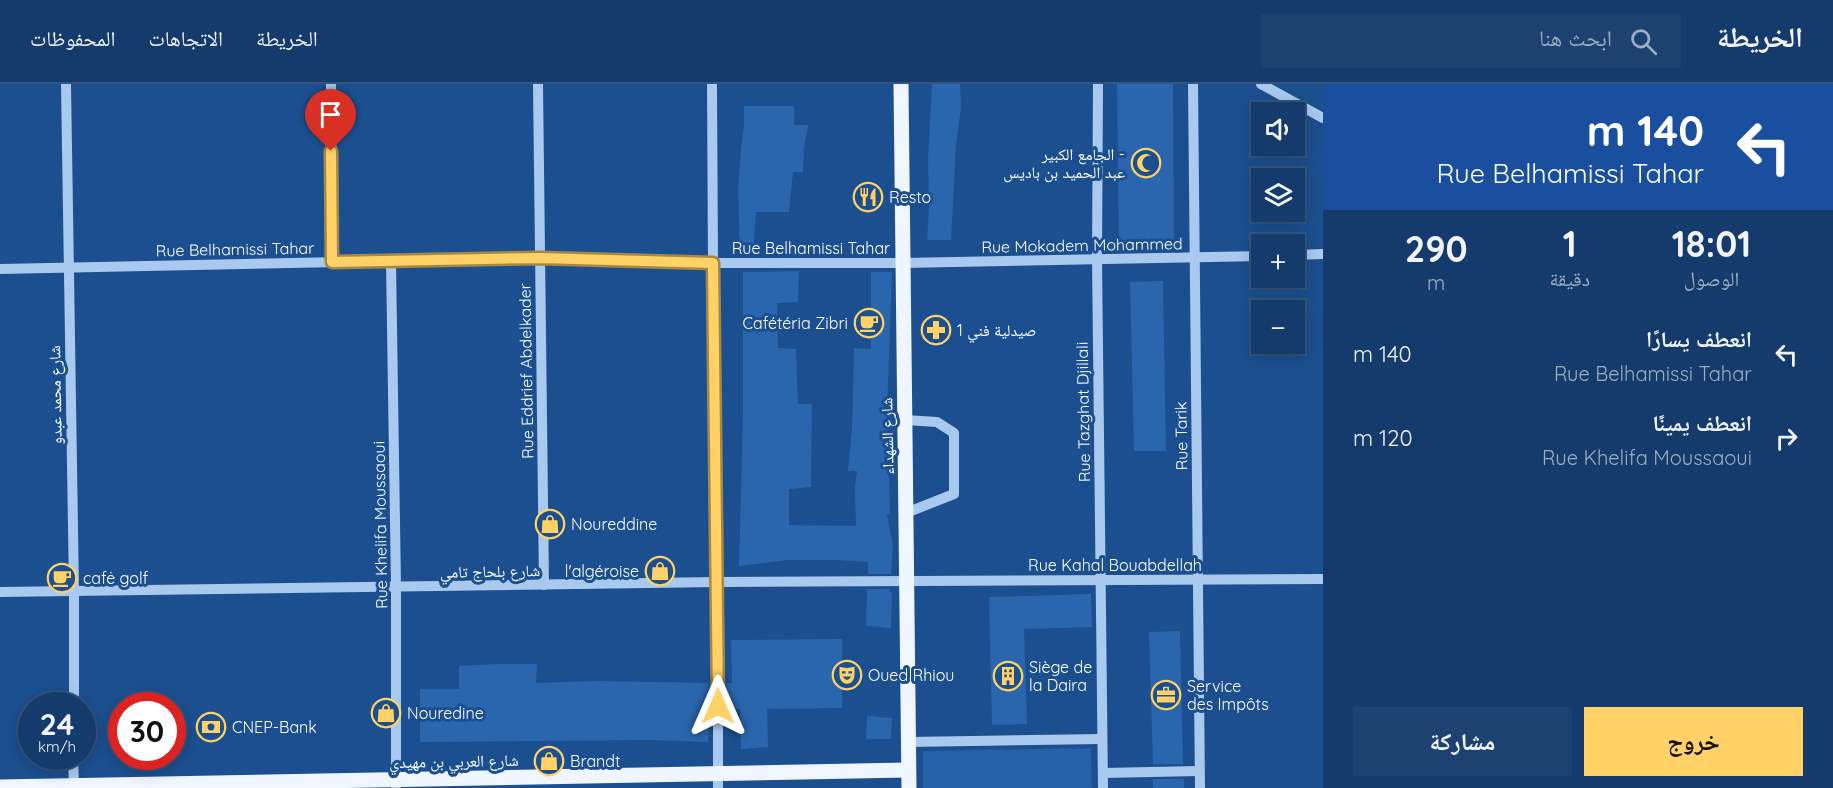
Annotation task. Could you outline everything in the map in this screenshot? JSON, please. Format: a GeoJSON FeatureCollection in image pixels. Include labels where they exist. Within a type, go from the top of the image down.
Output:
{"type":"FeatureCollection","features":[{"type":"Feature","properties":{"kind":"main road","name":"شارع الشهداء"},"geometry":{"type":"LineString","coordinates":[[901,84],[909,788]]}},
{"type":"Feature","properties":{"kind":"main road","name":"شارع العربي بن مهيدي"},"geometry":{"type":"LineString","coordinates":[[0,787],[718,781],[908,770]]}},
{"type":"Feature","properties":{"kind":"street","name":"شارع محمد عبدو"},"geometry":{"type":"LineString","coordinates":[[66,84],[74,692]]}},
{"type":"Feature","properties":{"kind":"street"},"geometry":{"type":"LineString","coordinates":[[331,84],[332,262]]}},
{"type":"Feature","properties":{"kind":"street","name":"Rue Eddrief Abdelkader"},"geometry":{"type":"LineString","coordinates":[[538,84],[544,585]]}},
{"type":"Feature","properties":{"kind":"street"},"geometry":{"type":"LineString","coordinates":[[712,84],[718,781]]}},
{"type":"Feature","properties":{"kind":"street","name":"Rue Tazghat Djillali"},"geometry":{"type":"LineString","coordinates":[[1098,84],[1097,259],[1103,788]]}},
{"type":"Feature","properties":{"kind":"street","name":"Rue Tarik"},"geometry":{"type":"LineString","coordinates":[[1193,84],[1200,788]]}},
{"type":"Feature","properties":{"kind":"street"},"geometry":{"type":"LineString","coordinates":[[1261,84],[1323,118]]}},
{"type":"Feature","properties":{"kind":"street"},"geometry":{"type":"LineString","coordinates":[[1305,255],[1323,254]]}},
{"type":"Feature","properties":{"kind":"street","name":"Rue Mokadem Mohammed"},"geometry":{"type":"LineString","coordinates":[[903,262],[1251,256]]}},
{"type":"Feature","properties":{"kind":"street","name":"Rue Belhamissi Tahar"},"geometry":{"type":"LineString","coordinates":[[0,268],[540,258],[713,263],[903,262]]}},
{"type":"Feature","properties":{"kind":"street","name":"Rue Khelifa Moussaoui"},"geometry":{"type":"LineString","coordinates":[[392,262],[396,784]]}},
{"type":"Feature","properties":{"kind":"street"},"geometry":{"type":"LineString","coordinates":[[905,420],[937,422],[954,433],[954,494],[906,513]]}},
{"type":"Feature","properties":{"kind":"street","name":"Rue Kahal Bouabdellah"},"geometry":{"type":"LineString","coordinates":[[906,581],[1323,579]]}},
{"type":"Feature","properties":{"kind":"street","name":"شارع بلحاج تامي"},"geometry":{"type":"LineString","coordinates":[[0,592],[906,581]]}},
{"type":"Feature","properties":{"kind":"street"},"geometry":{"type":"LineString","coordinates":[[908,742],[1102,739]]}},
{"type":"Feature","properties":{"kind":"street"},"geometry":{"type":"LineString","coordinates":[[73,770],[74,787]]}},
{"type":"Feature","properties":{"kind":"street"},"geometry":{"type":"LineString","coordinates":[[1103,773],[1199,771]]}},
{"type":"Feature","properties":{"kind":"shaded area"},"geometry":{"type":"Polygon","coordinates":[[[1091,748],[1092,788],[923,788],[923,751],[1091,748]]]}},
{"type":"Feature","properties":{"kind":"building"},"geometry":{"type":"Polygon","coordinates":[[[932,84],[960,84],[961,108],[956,144],[951,240],[927,240],[932,84]]]}},
{"type":"Feature","properties":{"kind":"building","name":"الجامع الكبير - عبد الحميد بن باديس"},"geometry":{"type":"Polygon","coordinates":[[[1117,84],[1173,84],[1174,242],[1119,243],[1117,84]]]}},
{"type":"Feature","properties":{"kind":"building"},"geometry":{"type":"Polygon","coordinates":[[[744,106],[794,106],[794,125],[808,125],[803,172],[793,172],[789,212],[756,212],[753,255],[740,255],[738,190],[744,106]]]}},
{"type":"Feature","properties":{"kind":"building"},"geometry":{"type":"Polygon","coordinates":[[[799,271],[798,302],[777,303],[778,348],[796,349],[798,404],[812,404],[811,487],[789,489],[789,525],[856,526],[857,471],[848,471],[852,428],[854,348],[871,349],[871,272],[892,272],[887,413],[890,514],[887,514],[893,547],[891,574],[868,574],[868,562],[838,560],[788,560],[739,566],[743,417],[743,272],[799,271]]]}},
{"type":"Feature","properties":{"kind":"building"},"geometry":{"type":"Polygon","coordinates":[[[1163,281],[1166,451],[1134,451],[1130,282],[1163,281]]]}},
{"type":"Feature","properties":{"kind":"building"},"geometry":{"type":"Polygon","coordinates":[[[867,589],[890,589],[889,592],[892,592],[891,628],[866,626],[867,589]]]}},
{"type":"Feature","properties":{"kind":"building","name":"Siège de la Daira"},"geometry":{"type":"Polygon","coordinates":[[[1091,594],[1092,627],[1024,629],[1027,724],[992,725],[989,597],[1091,594]]]}},
{"type":"Feature","properties":{"kind":"building","name":"Service des Impôts"},"geometry":{"type":"Polygon","coordinates":[[[1180,631],[1183,764],[1153,764],[1149,632],[1180,631]]]}},
{"type":"Feature","properties":{"kind":"building"},"geometry":{"type":"Polygon","coordinates":[[[842,639],[842,708],[767,709],[768,747],[741,749],[740,709],[726,709],[726,683],[732,683],[731,640],[842,639]]]}},
{"type":"Feature","properties":{"kind":"building"},"geometry":{"type":"Polygon","coordinates":[[[537,664],[536,683],[595,681],[711,683],[708,742],[649,740],[420,742],[420,689],[459,689],[459,666],[537,664]]]}},
{"type":"Feature","properties":{"kind":"building"},"geometry":{"type":"Polygon","coordinates":[[[867,716],[892,718],[891,739],[866,739],[867,716]]]}},
{"type":"Feature","properties":{"kind":"building"},"geometry":{"type":"Polygon","coordinates":[[[1153,779],[1184,779],[1184,788],[1153,788],[1153,779]]]}},
{"type":"Feature","properties":{"kind":"place","name":"الجامع الكبير - عبد الحميد بن باديس"},"geometry":{"type":"Point","coordinates":[1146,163]}},
{"type":"Feature","properties":{"kind":"place","name":"Resto"},"geometry":{"type":"Point","coordinates":[868,197]}},
{"type":"Feature","properties":{"kind":"place","name":"Cafétéria Zibri"},"geometry":{"type":"Point","coordinates":[869,323]}},
{"type":"Feature","properties":{"kind":"place","name":"صيدلية فني 1"},"geometry":{"type":"Point","coordinates":[936,330]}},
{"type":"Feature","properties":{"kind":"place","name":"Noureddine"},"geometry":{"type":"Point","coordinates":[550,524]}},
{"type":"Feature","properties":{"kind":"place","name":"l'algéroise"},"geometry":{"type":"Point","coordinates":[660,571]}},
{"type":"Feature","properties":{"kind":"place","name":"cafė golf"},"geometry":{"type":"Point","coordinates":[62,578]}},
{"type":"Feature","properties":{"kind":"place","name":"Oued Rhiou"},"geometry":{"type":"Point","coordinates":[847,675]}},
{"type":"Feature","properties":{"kind":"place","name":"Siège de la Daira"},"geometry":{"type":"Point","coordinates":[1008,676]}},
{"type":"Feature","properties":{"kind":"place","name":"Service des Impôts"},"geometry":{"type":"Point","coordinates":[1166,695]}},
{"type":"Feature","properties":{"kind":"place","name":"Nouredine"},"geometry":{"type":"Point","coordinates":[386,713]}},
{"type":"Feature","properties":{"kind":"place","name":"CNEP-Bank"},"geometry":{"type":"Point","coordinates":[211,727]}},
{"type":"Feature","properties":{"kind":"place","name":"Brandt"},"geometry":{"type":"Point","coordinates":[549,761]}},
{"type":"Feature","properties":{"kind":"route"},"geometry":{"type":"LineString","coordinates":[[331,151],[332,262],[540,258],[713,263],[718,706]]}}]}
